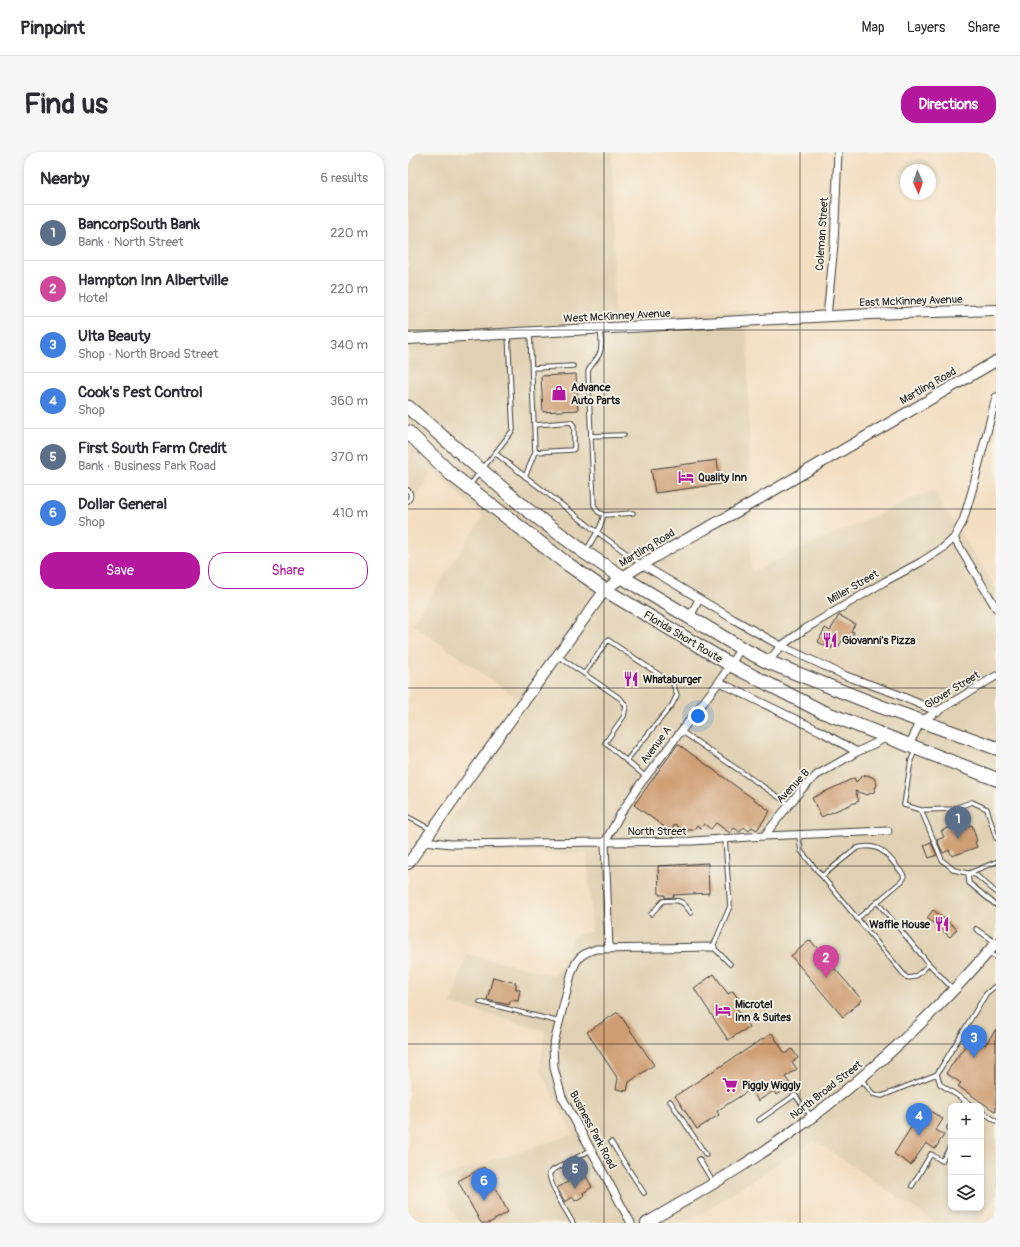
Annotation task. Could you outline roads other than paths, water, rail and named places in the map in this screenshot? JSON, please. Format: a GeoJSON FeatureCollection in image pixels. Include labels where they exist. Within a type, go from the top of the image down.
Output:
{"type":"FeatureCollection","features":[{"type":"Feature","properties":{"kind":"highway","name":"Florida Short Route"},"geometry":{"type":"LineString","coordinates":[[408,406],[525,508],[585,552],[622,578],[741,648],[768,662],[879,706],[996,748]]}},
{"type":"Feature","properties":{"kind":"highway","name":"Florida Short Route"},"geometry":{"type":"LineString","coordinates":[[408,432],[452,474],[566,563],[605,590],[731,665],[821,711],[996,779]]}},
{"type":"Feature","properties":{"kind":"street","name":"Coleman Street"},"geometry":{"type":"LineString","coordinates":[[827,317],[834,245],[838,152]]}},
{"type":"Feature","properties":{"kind":"street","name":"East McKinney Avenue"},"geometry":{"type":"LineString","coordinates":[[827,317],[884,313],[996,310]]}},
{"type":"Feature","properties":{"kind":"street","name":"West McKinney Avenue"},"geometry":{"type":"LineString","coordinates":[[408,339],[827,317]]}},
{"type":"Feature","properties":{"kind":"street","name":"Martling Road"},"geometry":{"type":"LineString","coordinates":[[408,864],[605,590],[673,546],[751,504],[996,361]]}},
{"type":"Feature","properties":{"kind":"street","name":"Miller Street"},"geometry":{"type":"LineString","coordinates":[[768,662],[781,646],[822,618],[921,562],[943,548],[954,538],[963,520],[972,491],[996,397]]}},
{"type":"Feature","properties":{"kind":"street"},"geometry":{"type":"LineString","coordinates":[[954,538],[996,608]]}},
{"type":"Feature","properties":{"kind":"street"},"geometry":{"type":"LineString","coordinates":[[643,565],[732,619],[781,646],[846,676],[894,693],[938,712]]}},
{"type":"Feature","properties":{"kind":"street"},"geometry":{"type":"LineString","coordinates":[[690,618],[699,599]]}},
{"type":"Feature","properties":{"kind":"street","name":"Avenue A"},"geometry":{"type":"LineString","coordinates":[[605,842],[621,813],[646,776],[719,682],[741,648]]}},
{"type":"Feature","properties":{"kind":"street","name":"Glover Street"},"geometry":{"type":"LineString","coordinates":[[912,746],[921,721],[996,676]]}},
{"type":"Feature","properties":{"kind":"street"},"geometry":{"type":"LineString","coordinates":[[719,682],[820,731],[857,752]]}},
{"type":"Feature","properties":{"kind":"street","name":"Avenue B"},"geometry":{"type":"LineString","coordinates":[[764,836],[801,790],[816,775],[857,752],[888,737]]}},
{"type":"Feature","properties":{"kind":"street","name":"North Street"},"geometry":{"type":"LineString","coordinates":[[425,841],[451,844],[693,841],[764,836],[799,836],[888,831]]}},
{"type":"Feature","properties":{"kind":"street"},"geometry":{"type":"LineString","coordinates":[[605,842],[609,949]]}},
{"type":"Feature","properties":{"kind":"street","name":"North Broad Street"},"geometry":{"type":"LineString","coordinates":[[646,1223],[742,1166],[812,1117],[861,1078],[904,1041],[954,990],[992,955],[996,943]]}},
{"type":"Feature","properties":{"kind":"street","name":"Business Park Road"},"geometry":{"type":"LineString","coordinates":[[631,1223],[562,1097],[556,1078],[553,1047],[571,975],[577,961],[587,952],[596,949],[713,947]]}},
{"type":"Feature","properties":{"kind":"lane"},"geometry":{"type":"LineString","coordinates":[[600,328],[600,354],[588,372],[594,505],[598,512],[604,514],[633,513]]}},
{"type":"Feature","properties":{"kind":"lane"},"geometry":{"type":"LineString","coordinates":[[525,477],[535,452],[530,332]]}},
{"type":"Feature","properties":{"kind":"lane"},"geometry":{"type":"LineString","coordinates":[[468,487],[513,430],[508,333]]}},
{"type":"Feature","properties":{"kind":"lane"},"geometry":{"type":"LineString","coordinates":[[532,368],[573,366]]}},
{"type":"Feature","properties":{"kind":"lane"},"geometry":{"type":"LineString","coordinates":[[534,424],[571,422],[574,426],[575,447],[572,450],[535,452]]}},
{"type":"Feature","properties":{"kind":"lane"},"geometry":{"type":"LineString","coordinates":[[591,436],[624,435]]}},
{"type":"Feature","properties":{"kind":"lane"},"geometry":{"type":"LineString","coordinates":[[495,453],[597,532],[643,565]]}},
{"type":"Feature","properties":{"kind":"lane"},"geometry":{"type":"LineString","coordinates":[[408,490],[410,498],[408,501]]}},
{"type":"Feature","properties":{"kind":"lane"},"geometry":{"type":"LineString","coordinates":[[585,552],[600,527],[604,514]]}},
{"type":"Feature","properties":{"kind":"lane"},"geometry":{"type":"LineString","coordinates":[[584,674],[608,640],[673,684],[677,695],[672,705],[626,761]]}},
{"type":"Feature","properties":{"kind":"lane"},"geometry":{"type":"LineString","coordinates":[[558,656],[621,699],[626,706],[624,716],[604,743],[646,776]]}},
{"type":"Feature","properties":{"kind":"lane"},"geometry":{"type":"LineString","coordinates":[[681,731],[790,804]]}},
{"type":"Feature","properties":{"kind":"lane"},"geometry":{"type":"LineString","coordinates":[[912,746],[904,805],[922,810],[952,809],[972,802],[987,809],[996,838]]}},
{"type":"Feature","properties":{"kind":"lane"},"geometry":{"type":"LineString","coordinates":[[922,810],[942,860],[954,870],[976,875],[996,892]]}},
{"type":"Feature","properties":{"kind":"lane"},"geometry":{"type":"LineString","coordinates":[[408,817],[433,830]]}},
{"type":"Feature","properties":{"kind":"lane"},"geometry":{"type":"LineString","coordinates":[[799,836],[801,851],[906,977],[913,978],[929,964]]}},
{"type":"Feature","properties":{"kind":"lane"},"geometry":{"type":"LineString","coordinates":[[725,839],[730,906],[713,947],[730,964]]}},
{"type":"Feature","properties":{"kind":"lane"},"geometry":{"type":"LineString","coordinates":[[822,876],[857,848],[862,846],[875,846],[882,850],[903,874],[904,878],[902,881],[857,918]]}},
{"type":"Feature","properties":{"kind":"lane"},"geometry":{"type":"LineString","coordinates":[[968,873],[996,862]]}},
{"type":"Feature","properties":{"kind":"lane"},"geometry":{"type":"LineString","coordinates":[[968,873],[969,883],[996,906]]}},
{"type":"Feature","properties":{"kind":"lane"},"geometry":{"type":"LineString","coordinates":[[651,914],[663,901],[678,900],[685,903],[691,913]]}},
{"type":"Feature","properties":{"kind":"lane"},"geometry":{"type":"LineString","coordinates":[[878,902],[929,964],[954,990]]}},
{"type":"Feature","properties":{"kind":"lane"},"geometry":{"type":"LineString","coordinates":[[976,929],[996,943]]}},
{"type":"Feature","properties":{"kind":"lane"},"geometry":{"type":"LineString","coordinates":[[861,1078],[873,1094],[882,1096],[937,1074],[986,994],[994,986],[996,987]]}},
{"type":"Feature","properties":{"kind":"lane"},"geometry":{"type":"LineString","coordinates":[[480,1002],[560,1022]]}},
{"type":"Feature","properties":{"kind":"lane"},"geometry":{"type":"LineString","coordinates":[[937,1074],[940,1084],[969,1103]]}},
{"type":"Feature","properties":{"kind":"lane"},"geometry":{"type":"LineString","coordinates":[[759,1120],[795,1095],[812,1117]]}},
{"type":"Feature","properties":{"kind":"lane"},"geometry":{"type":"LineString","coordinates":[[670,1101],[706,1155]]}},
{"type":"Feature","properties":{"kind":"lane"},"geometry":{"type":"LineString","coordinates":[[984,1113],[996,1121]]}},
{"type":"Feature","properties":{"kind":"lane"},"geometry":{"type":"LineString","coordinates":[[611,1142],[644,1193]]}},
{"type":"Feature","properties":{"kind":"lane"},"geometry":{"type":"LineString","coordinates":[[912,1186],[931,1154],[942,1160],[948,1149]]}},
{"type":"Feature","properties":{"kind":"lane"},"geometry":{"type":"LineString","coordinates":[[573,1223],[550,1182],[548,1174],[591,1150]]}},
{"type":"Feature","properties":{"kind":"lane"},"geometry":{"type":"LineString","coordinates":[[699,1159],[714,1183]]}},
{"type":"Feature","properties":{"kind":"place","name":"Advance Auto Parts"},"geometry":{"type":"Point","coordinates":[559,393]}},
{"type":"Feature","properties":{"kind":"place","name":"Quality Inn"},"geometry":{"type":"Point","coordinates":[686,477]}},
{"type":"Feature","properties":{"kind":"place","name":"Giovanni's Pizza"},"geometry":{"type":"Point","coordinates":[830,640]}},
{"type":"Feature","properties":{"kind":"place","name":"Whataburger"},"geometry":{"type":"Point","coordinates":[631,679]}},
{"type":"Feature","properties":{"kind":"place","name":"BancorpSouth Bank"},"geometry":{"type":"Point","coordinates":[958,839]}},
{"type":"Feature","properties":{"kind":"place","name":"Waffle House"},"geometry":{"type":"Point","coordinates":[942,924]}},
{"type":"Feature","properties":{"kind":"place","name":"Hampton Inn Albertville"},"geometry":{"type":"Point","coordinates":[826,978]}},
{"type":"Feature","properties":{"kind":"place","name":"Microtel Inn & Suites"},"geometry":{"type":"Point","coordinates":[723,1010]}},
{"type":"Feature","properties":{"kind":"place","name":"Ulta Beauty"},"geometry":{"type":"Point","coordinates":[974,1058]}},
{"type":"Feature","properties":{"kind":"place","name":"Piggly Wiggly"},"geometry":{"type":"Point","coordinates":[730,1085]}},
{"type":"Feature","properties":{"kind":"place","name":"Cook's Pest Control"},"geometry":{"type":"Point","coordinates":[919,1136]}},
{"type":"Feature","properties":{"kind":"place","name":"First South Farm Credit"},"geometry":{"type":"Point","coordinates":[575,1189]}},
{"type":"Feature","properties":{"kind":"place","name":"Dollar General"},"geometry":{"type":"Point","coordinates":[484,1201]}}]}
